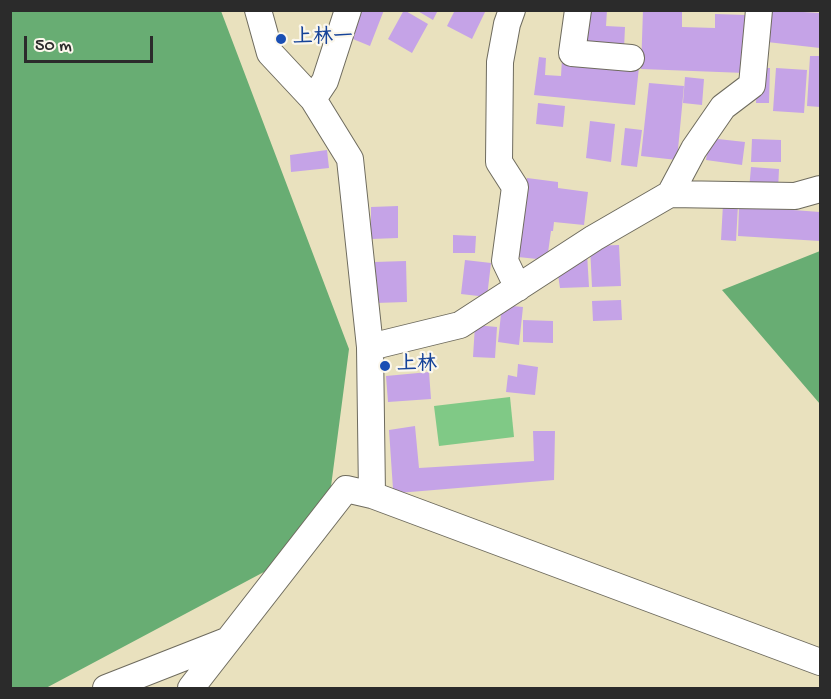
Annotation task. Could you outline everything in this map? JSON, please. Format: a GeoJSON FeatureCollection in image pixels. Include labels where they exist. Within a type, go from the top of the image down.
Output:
{"type":"FeatureCollection","features":[{"type":"Feature","properties":{"kind":"street"},"geometry":{"type":"LineString","coordinates":[[258,10],[270,53],[314,99],[350,159],[370,347],[372,495]]}},
{"type":"Feature","properties":{"kind":"street"},"geometry":{"type":"LineString","coordinates":[[314,99],[325,81],[348,10]]}},
{"type":"Feature","properties":{"kind":"street"},"geometry":{"type":"LineString","coordinates":[[512,10],[500,62],[499,162],[515,187],[505,261],[518,288]]}},
{"type":"Feature","properties":{"kind":"street"},"geometry":{"type":"LineString","coordinates":[[578,10],[572,54],[631,58]]}},
{"type":"Feature","properties":{"kind":"street"},"geometry":{"type":"LineString","coordinates":[[670,194],[694,149],[723,107],[752,85],[759,10]]}},
{"type":"Feature","properties":{"kind":"street"},"geometry":{"type":"LineString","coordinates":[[370,347],[460,325],[594,238],[670,194],[795,196],[820,189]]}},
{"type":"Feature","properties":{"kind":"street"},"geometry":{"type":"LineString","coordinates":[[191,688],[346,489],[372,495],[820,662]]}},
{"type":"Feature","properties":{"kind":"street"},"geometry":{"type":"LineString","coordinates":[[106,688],[227,641]]}},
{"type":"Feature","properties":{"kind":"green space"},"geometry":{"type":"Polygon","coordinates":[[[10,11],[221,11],[349,349],[324,540],[46,688],[11,688],[10,11]]]}},
{"type":"Feature","properties":{"kind":"green space"},"geometry":{"type":"Polygon","coordinates":[[[820,251],[820,404],[722,290],[820,251]]]}},
{"type":"Feature","properties":{"kind":"green space"},"geometry":{"type":"Polygon","coordinates":[[[510,397],[514,437],[439,446],[434,406],[510,397]]]}},
{"type":"Feature","properties":{"kind":"building"},"geometry":{"type":"Polygon","coordinates":[[[358,10],[384,10],[370,46],[348,37],[358,10]]]}},
{"type":"Feature","properties":{"kind":"building"},"geometry":{"type":"Polygon","coordinates":[[[404,10],[428,24],[412,53],[388,39],[404,10]]]}},
{"type":"Feature","properties":{"kind":"building"},"geometry":{"type":"Polygon","coordinates":[[[416,10],[438,10],[433,20],[416,10]]]}},
{"type":"Feature","properties":{"kind":"building"},"geometry":{"type":"Polygon","coordinates":[[[455,10],[486,10],[472,39],[447,26],[455,10]]]}},
{"type":"Feature","properties":{"kind":"building"},"geometry":{"type":"Polygon","coordinates":[[[581,10],[607,10],[606,26],[625,27],[624,49],[579,47],[581,10]]]}},
{"type":"Feature","properties":{"kind":"building"},"geometry":{"type":"Polygon","coordinates":[[[643,10],[682,10],[682,27],[715,28],[715,14],[746,15],[745,73],[641,69],[643,10]]]}},
{"type":"Feature","properties":{"kind":"building"},"geometry":{"type":"Polygon","coordinates":[[[770,10],[820,13],[820,48],[767,42],[770,10]]]}},
{"type":"Feature","properties":{"kind":"building"},"geometry":{"type":"Polygon","coordinates":[[[810,56],[820,56],[820,107],[807,106],[810,56]]]}},
{"type":"Feature","properties":{"kind":"building"},"geometry":{"type":"Polygon","coordinates":[[[539,57],[546,58],[545,75],[561,76],[562,59],[639,67],[635,105],[534,95],[539,57]]]}},
{"type":"Feature","properties":{"kind":"building"},"geometry":{"type":"Polygon","coordinates":[[[758,68],[770,68],[769,103],[756,103],[758,68]]]}},
{"type":"Feature","properties":{"kind":"building"},"geometry":{"type":"Polygon","coordinates":[[[776,68],[807,70],[804,113],[773,111],[776,68]]]}},
{"type":"Feature","properties":{"kind":"building"},"geometry":{"type":"Polygon","coordinates":[[[685,77],[704,79],[702,105],[683,103],[685,77]]]}},
{"type":"Feature","properties":{"kind":"building"},"geometry":{"type":"Polygon","coordinates":[[[649,83],[684,86],[677,160],[641,156],[649,83]]]}},
{"type":"Feature","properties":{"kind":"building"},"geometry":{"type":"Polygon","coordinates":[[[538,103],[565,106],[563,127],[536,124],[538,103]]]}},
{"type":"Feature","properties":{"kind":"building"},"geometry":{"type":"Polygon","coordinates":[[[590,121],[615,124],[611,162],[586,158],[590,121]]]}},
{"type":"Feature","properties":{"kind":"building"},"geometry":{"type":"Polygon","coordinates":[[[625,128],[642,130],[637,167],[621,165],[625,128]]]}},
{"type":"Feature","properties":{"kind":"building"},"geometry":{"type":"Polygon","coordinates":[[[709,138],[745,142],[742,165],[706,160],[709,138]]]}},
{"type":"Feature","properties":{"kind":"building"},"geometry":{"type":"Polygon","coordinates":[[[752,139],[781,140],[781,162],[751,162],[752,139]]]}},
{"type":"Feature","properties":{"kind":"building"},"geometry":{"type":"Polygon","coordinates":[[[327,150],[329,168],[291,172],[290,155],[327,150]]]}},
{"type":"Feature","properties":{"kind":"building"},"geometry":{"type":"Polygon","coordinates":[[[751,167],[779,169],[778,191],[749,190],[751,167]]]}},
{"type":"Feature","properties":{"kind":"building"},"geometry":{"type":"Polygon","coordinates":[[[527,178],[558,182],[558,188],[588,192],[584,225],[554,222],[547,260],[518,257],[527,178]]]}},
{"type":"Feature","properties":{"kind":"building"},"geometry":{"type":"Polygon","coordinates":[[[723,204],[738,205],[736,241],[721,240],[723,204]]]}},
{"type":"Feature","properties":{"kind":"building"},"geometry":{"type":"Polygon","coordinates":[[[398,206],[398,238],[371,239],[371,207],[398,206]]]}},
{"type":"Feature","properties":{"kind":"building"},"geometry":{"type":"Polygon","coordinates":[[[739,206],[820,212],[820,241],[738,236],[739,206]]]}},
{"type":"Feature","properties":{"kind":"building"},"geometry":{"type":"Polygon","coordinates":[[[453,235],[476,236],[475,253],[453,253],[453,235]]]}},
{"type":"Feature","properties":{"kind":"building"},"geometry":{"type":"Polygon","coordinates":[[[619,245],[621,286],[592,287],[590,246],[619,245]]]}},
{"type":"Feature","properties":{"kind":"building"},"geometry":{"type":"Polygon","coordinates":[[[587,253],[589,287],[560,288],[557,268],[587,253]]]}},
{"type":"Feature","properties":{"kind":"building"},"geometry":{"type":"Polygon","coordinates":[[[465,260],[491,263],[487,297],[461,294],[465,260]]]}},
{"type":"Feature","properties":{"kind":"building"},"geometry":{"type":"Polygon","coordinates":[[[406,261],[407,302],[375,303],[374,262],[406,261]]]}},
{"type":"Feature","properties":{"kind":"building"},"geometry":{"type":"Polygon","coordinates":[[[621,300],[622,320],[593,321],[592,301],[621,300]]]}},
{"type":"Feature","properties":{"kind":"building"},"geometry":{"type":"Polygon","coordinates":[[[502,305],[523,307],[519,345],[498,342],[502,305]]]}},
{"type":"Feature","properties":{"kind":"building"},"geometry":{"type":"Polygon","coordinates":[[[523,320],[553,321],[553,343],[523,342],[523,320]]]}},
{"type":"Feature","properties":{"kind":"building"},"geometry":{"type":"Polygon","coordinates":[[[475,325],[497,327],[495,358],[473,357],[475,325]]]}},
{"type":"Feature","properties":{"kind":"building"},"geometry":{"type":"Polygon","coordinates":[[[518,364],[538,367],[535,395],[506,392],[508,375],[517,377],[518,364]]]}},
{"type":"Feature","properties":{"kind":"building"},"geometry":{"type":"Polygon","coordinates":[[[429,372],[431,399],[388,402],[386,376],[429,372]]]}},
{"type":"Feature","properties":{"kind":"building"},"geometry":{"type":"Polygon","coordinates":[[[415,426],[419,468],[534,461],[533,431],[555,431],[554,480],[398,493],[393,489],[389,430],[415,426]]]}},
{"type":"Feature","properties":{"kind":"place","name":"上林一"},"geometry":{"type":"Point","coordinates":[281,39]}},
{"type":"Feature","properties":{"kind":"place","name":"上林"},"geometry":{"type":"Point","coordinates":[385,366]}}]}
